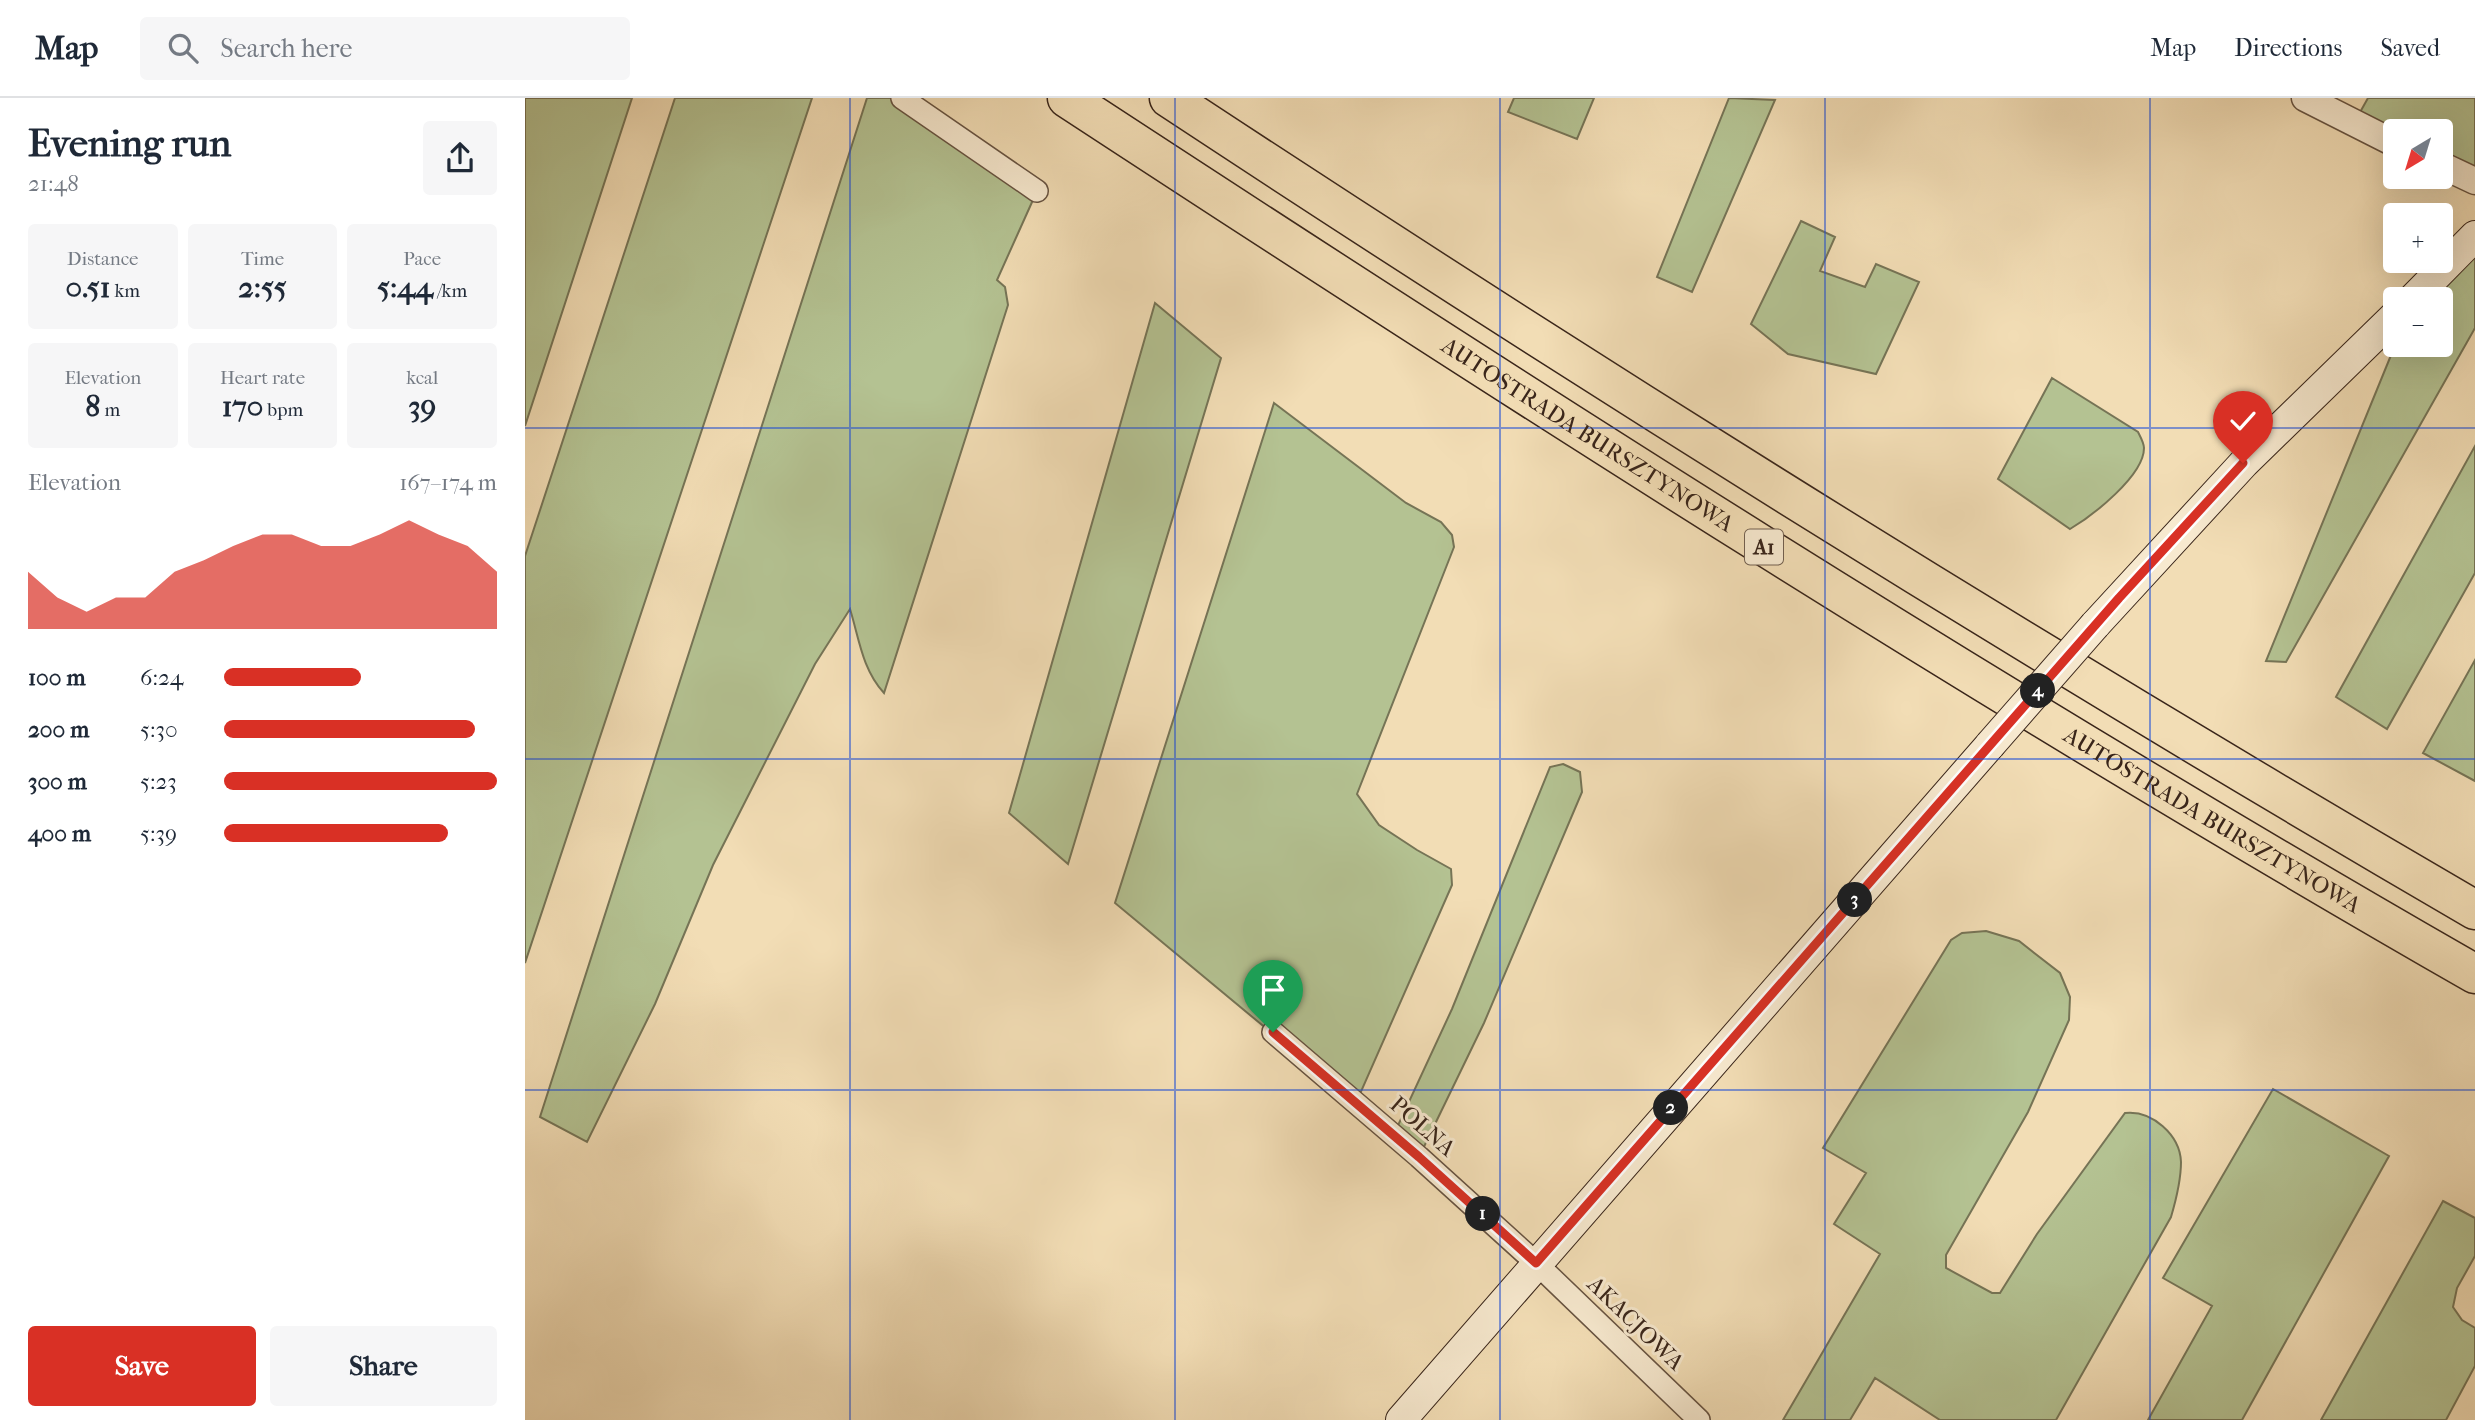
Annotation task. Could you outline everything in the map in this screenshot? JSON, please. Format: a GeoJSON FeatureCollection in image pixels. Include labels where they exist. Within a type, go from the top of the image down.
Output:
{"type":"FeatureCollection","features":[{"type":"Feature","properties":{"kind":"highway","name":"AUTOSTRADA BURSZTYNOWA"},"geometry":{"type":"LineString","coordinates":[[1067,98],[1558,417],[1838,594],[2133,774],[2475,974]]}},
{"type":"Feature","properties":{"kind":"highway","name":"A1"},"geometry":{"type":"LineString","coordinates":[[1168,98],[1849,535],[2173,733],[2475,910]]}},
{"type":"Feature","properties":{"kind":"main road"},"geometry":{"type":"LineString","coordinates":[[2425,287],[2475,236]]}},
{"type":"Feature","properties":{"kind":"main road"},"geometry":{"type":"LineString","coordinates":[[1401,1420],[2095,625],[2243,463],[2383,328]]}},
{"type":"Feature","properties":{"kind":"street"},"geometry":{"type":"LineString","coordinates":[[902,98],[1037,191]]}},
{"type":"Feature","properties":{"kind":"street"},"geometry":{"type":"LineString","coordinates":[[2305,98],[2383,137]]}},
{"type":"Feature","properties":{"kind":"street"},"geometry":{"type":"LineString","coordinates":[[2453,171],[2475,181]]}},
{"type":"Feature","properties":{"kind":"street","name":"POLNA"},"geometry":{"type":"LineString","coordinates":[[1273,1032],[1419,1157],[1536,1263]]}},
{"type":"Feature","properties":{"kind":"street","name":"AKACJOWA"},"geometry":{"type":"LineString","coordinates":[[1536,1263],[1699,1420]]}},
{"type":"Feature","properties":{"kind":"green space"},"geometry":{"type":"Polygon","coordinates":[[[525,98],[632,98],[525,426],[525,98]]]}},
{"type":"Feature","properties":{"kind":"green space"},"geometry":{"type":"Polygon","coordinates":[[[675,98],[812,98],[525,963],[525,556],[675,98]]]}},
{"type":"Feature","properties":{"kind":"green space"},"geometry":{"type":"Polygon","coordinates":[[[867,98],[902,98],[1037,191],[997,280],[1005,287],[1008,305],[884,693],[866,664],[850,609],[815,664],[713,865],[655,1004],[587,1142],[540,1117],[867,98]]]}},
{"type":"Feature","properties":{"kind":"green space"},"geometry":{"type":"Polygon","coordinates":[[[1514,98],[1594,98],[1577,139],[1508,112],[1514,98]]]}},
{"type":"Feature","properties":{"kind":"green space"},"geometry":{"type":"Polygon","coordinates":[[[1729,98],[1775,100],[1692,292],[1657,277],[1729,98]]]}},
{"type":"Feature","properties":{"kind":"green space"},"geometry":{"type":"Polygon","coordinates":[[[2368,98],[2475,98],[2475,181],[2453,171],[2453,119],[2383,119],[2383,129],[2354,123],[2368,98]]]}},
{"type":"Feature","properties":{"kind":"green space"},"geometry":{"type":"Polygon","coordinates":[[[1801,221],[1835,237],[1820,271],[1865,287],[1876,264],[1919,282],[1876,374],[1788,354],[1751,324],[1801,221]]]}},
{"type":"Feature","properties":{"kind":"green space"},"geometry":{"type":"Polygon","coordinates":[[[2475,236],[2475,328],[2286,662],[2266,661],[2390,357],[2453,357],[2453,287],[2425,287],[2439,273],[2453,273],[2453,258],[2475,236]]]}},
{"type":"Feature","properties":{"kind":"green space"},"geometry":{"type":"Polygon","coordinates":[[[1155,303],[1221,358],[1068,864],[1009,813],[1155,303]]]}},
{"type":"Feature","properties":{"kind":"green space"},"geometry":{"type":"Polygon","coordinates":[[[2052,378],[2138,432],[2144,446],[2142,459],[2126,483],[2091,515],[2070,529],[1998,479],[2052,378]]]}},
{"type":"Feature","properties":{"kind":"green space"},"geometry":{"type":"Polygon","coordinates":[[[1274,403],[1406,503],[1441,522],[1452,535],[1454,547],[1357,794],[1379,825],[1451,869],[1452,885],[1356,1103],[1115,903],[1274,403]]]}},
{"type":"Feature","properties":{"kind":"green space"},"geometry":{"type":"Polygon","coordinates":[[[2475,446],[2475,573],[2387,729],[2336,697],[2475,446]]]}},
{"type":"Feature","properties":{"kind":"green space"},"geometry":{"type":"Polygon","coordinates":[[[2475,660],[2475,781],[2423,753],[2475,660]]]}},
{"type":"Feature","properties":{"kind":"green space"},"geometry":{"type":"Polygon","coordinates":[[[1563,764],[1580,772],[1582,792],[1484,1023],[1419,1157],[1394,1134],[1452,1009],[1550,767],[1563,764]]]}},
{"type":"Feature","properties":{"kind":"green space"},"geometry":{"type":"Polygon","coordinates":[[[1986,931],[2019,941],[2060,973],[2070,997],[2069,1020],[2028,1112],[1946,1255],[1946,1268],[1992,1293],[2000,1293],[2037,1234],[2125,1113],[2135,1113],[2154,1120],[2163,1126],[2176,1143],[2181,1169],[2171,1217],[2056,1420],[1940,1420],[1875,1378],[1850,1420],[1783,1420],[1880,1254],[1834,1224],[1866,1173],[1823,1148],[1951,940],[1962,933],[1986,931]]]}},
{"type":"Feature","properties":{"kind":"green space"},"geometry":{"type":"Polygon","coordinates":[[[2273,1089],[2389,1156],[2242,1420],[2148,1420],[2212,1306],[2163,1278],[2273,1089]]]}},
{"type":"Feature","properties":{"kind":"green space"},"geometry":{"type":"Polygon","coordinates":[[[2443,1201],[2475,1218],[2475,1256],[2457,1288],[2453,1307],[2462,1320],[2475,1328],[2475,1366],[2446,1420],[2321,1420],[2443,1201]]]}},
{"type":"Feature","properties":{"kind":"route"},"geometry":{"type":"LineString","coordinates":[[1273,1032],[1419,1157],[1536,1263],[2119,598],[2243,463]]}}]}
